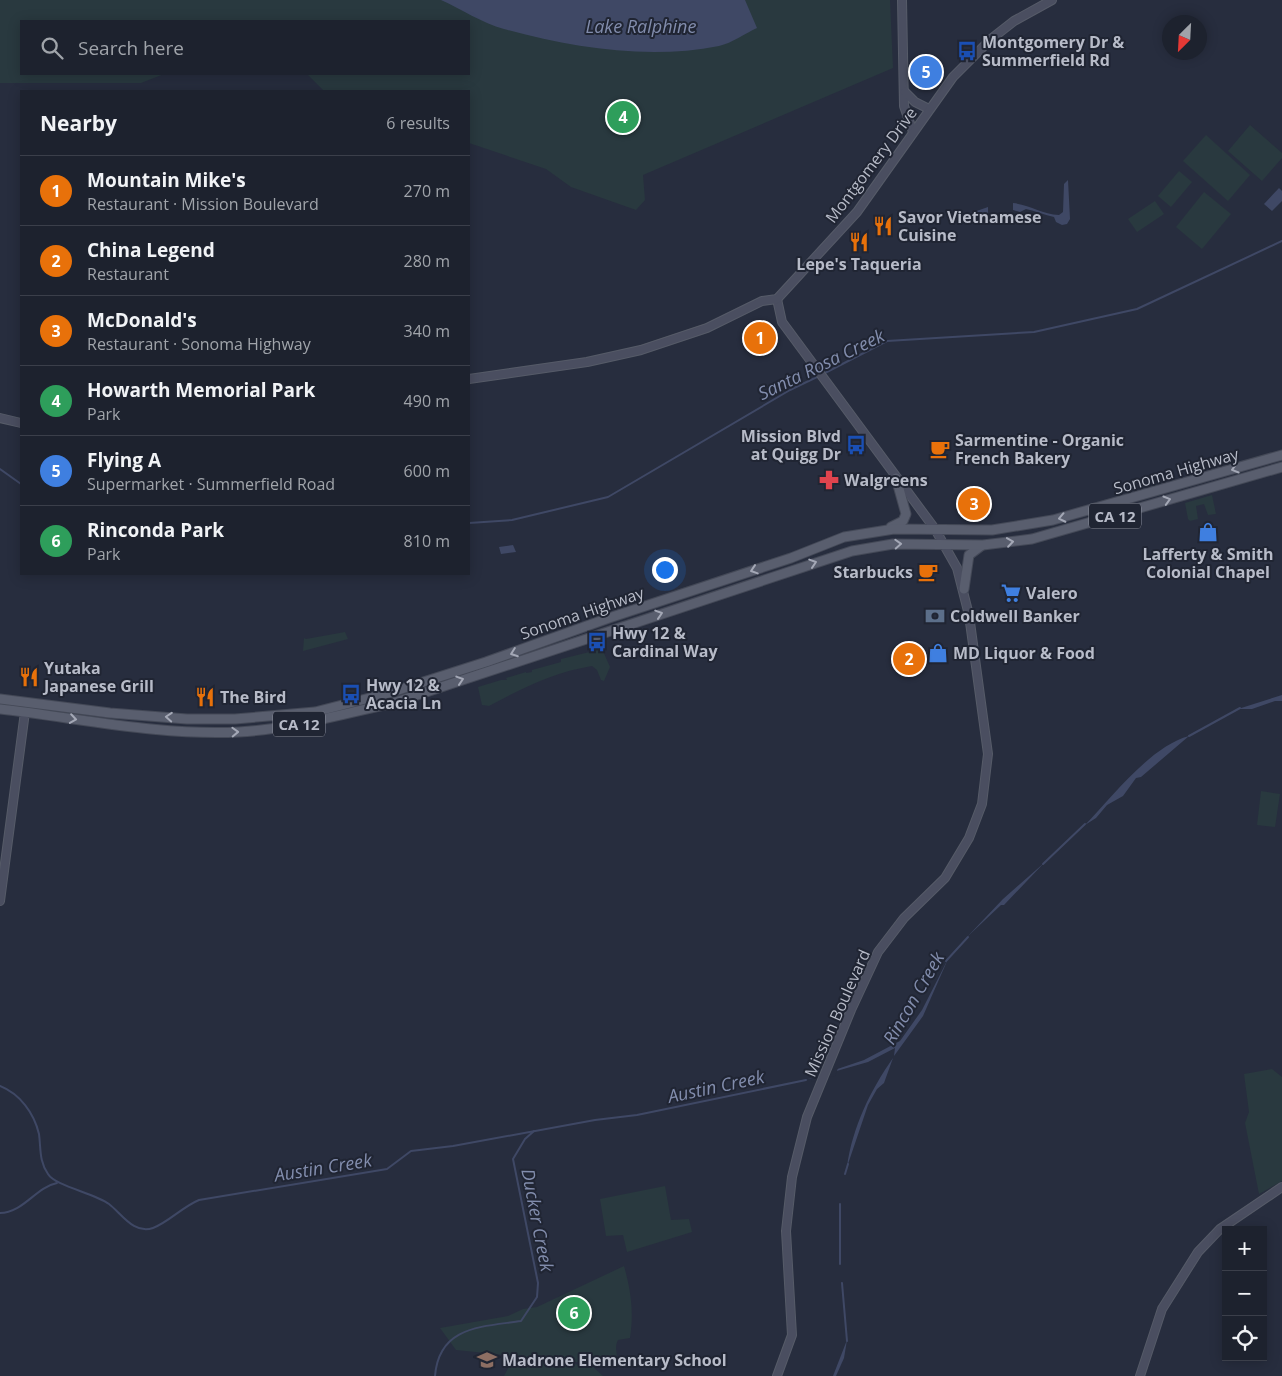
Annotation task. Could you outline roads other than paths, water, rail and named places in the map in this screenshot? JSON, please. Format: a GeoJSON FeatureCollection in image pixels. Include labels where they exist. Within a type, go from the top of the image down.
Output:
{"type":"FeatureCollection","features":[{"type":"Feature","properties":{"kind":"main road"},"geometry":{"type":"LineString","coordinates":[[902,0],[904,106],[913,132]]}},
{"type":"Feature","properties":{"kind":"main road","name":"Montgomery Drive"},"geometry":{"type":"LineString","coordinates":[[777,299],[857,212],[953,77],[992,38],[1014,21],[1052,0]]}},
{"type":"Feature","properties":{"kind":"main road"},"geometry":{"type":"LineString","coordinates":[[905,92],[915,102],[929,109]]}},
{"type":"Feature","properties":{"kind":"main road"},"geometry":{"type":"LineString","coordinates":[[470,379],[587,362],[641,350],[707,328],[762,301],[777,299]]}},
{"type":"Feature","properties":{"kind":"main road","name":"Mission Boulevard"},"geometry":{"type":"LineString","coordinates":[[777,299],[782,322],[834,390],[934,529],[957,568],[964,589],[987,740],[987,777],[982,804],[969,838],[949,873],[904,918],[878,952],[826,1068],[806,1122],[792,1176],[786,1240],[793,1330],[788,1350],[777,1376]]}},
{"type":"Feature","properties":{"kind":"main road"},"geometry":{"type":"LineString","coordinates":[[0,418],[20,423]]}},
{"type":"Feature","properties":{"kind":"main road","name":"Sonoma Highway"},"geometry":{"type":"LineString","coordinates":[[0,700],[110,713],[187,718],[235,719],[301,715],[390,693],[497,658],[609,618],[784,560],[844,537],[884,530],[992,530],[1068,517],[1282,455]]}},
{"type":"Feature","properties":{"kind":"main road","name":"Sonoma Highway"},"geometry":{"type":"LineString","coordinates":[[0,709],[158,730],[200,732],[264,730],[334,717],[392,703],[852,551],[893,544],[983,545],[1040,537],[1282,467]]}},
{"type":"Feature","properties":{"kind":"main road"},"geometry":{"type":"LineString","coordinates":[[884,530],[901,523],[906,516],[896,478]]}},
{"type":"Feature","properties":{"kind":"main road"},"geometry":{"type":"LineString","coordinates":[[964,589],[969,555],[983,545]]}},
{"type":"Feature","properties":{"kind":"main road"},"geometry":{"type":"LineString","coordinates":[[609,618],[613,629]]}},
{"type":"Feature","properties":{"kind":"main road"},"geometry":{"type":"LineString","coordinates":[[0,901],[26,702]]}},
{"type":"Feature","properties":{"kind":"main road"},"geometry":{"type":"LineString","coordinates":[[1140,1376],[1162,1309],[1198,1252],[1220,1229],[1282,1187]]}},
{"type":"Feature","properties":{"kind":"water","name":"Lake Ralphine"},"geometry":{"type":"Polygon","coordinates":[[[441,0],[745,0],[757,28],[719,46],[665,52],[611,50],[556,42],[504,29],[480,20],[441,0]]]}},
{"type":"Feature","properties":{"kind":"water"},"geometry":{"type":"Polygon","coordinates":[[[1068,180],[1070,219],[1067,224],[1062,225],[1056,222],[1054,217],[1026,209],[1020,212],[1013,210],[1013,203],[1059,215],[1063,212],[1064,184],[1068,180]]]}},
{"type":"Feature","properties":{"kind":"water"},"geometry":{"type":"Polygon","coordinates":[[[1279,188],[1282,191],[1282,201],[1272,211],[1264,204],[1279,188]]]}},
{"type":"Feature","properties":{"kind":"water"},"geometry":{"type":"Polygon","coordinates":[[[988,207],[988,216],[974,219],[970,217],[971,213],[988,207]]]}},
{"type":"Feature","properties":{"kind":"water"},"geometry":{"type":"Polygon","coordinates":[[[513,545],[516,552],[501,554],[499,547],[513,545]]]}},
{"type":"Feature","properties":{"kind":"water"},"geometry":{"type":"Polygon","coordinates":[[[1282,695],[1282,701],[1275,701],[1252,709],[1238,709],[1282,695]]]}},
{"type":"Feature","properties":{"kind":"water"},"geometry":{"type":"Polygon","coordinates":[[[1189,736],[1141,777],[1136,778],[1123,796],[1107,805],[1096,818],[1085,825],[1147,761],[1161,750],[1189,736]]]}},
{"type":"Feature","properties":{"kind":"water"},"geometry":{"type":"Polygon","coordinates":[[[1044,863],[1004,905],[1001,905],[967,937],[1003,899],[1044,863]]]}},
{"type":"Feature","properties":{"kind":"water"},"geometry":{"type":"Polygon","coordinates":[[[948,959],[923,1016],[894,1056],[895,1048],[868,1062],[805,1080],[864,1060],[900,1041],[922,1010],[948,959]]]}},
{"type":"Feature","properties":{"kind":"water"},"geometry":{"type":"Polygon","coordinates":[[[893,1058],[884,1083],[877,1089],[868,1105],[847,1167],[858,1124],[870,1096],[893,1058]]]}},
{"type":"Feature","properties":{"kind":"water"},"geometry":{"type":"Polygon","coordinates":[[[847,1340],[844,1358],[836,1376],[833,1376],[847,1340]]]}},
{"type":"Feature","properties":{"kind":"waterway","name":"Santa Rosa Creek"},"geometry":{"type":"LineString","coordinates":[[823,374],[887,341],[1034,332],[1137,309],[1282,241]]}},
{"type":"Feature","properties":{"kind":"waterway","name":"Santa Rosa Creek"},"geometry":{"type":"LineString","coordinates":[[470,523],[512,520],[608,497],[790,390],[819,376]]}},
{"type":"Feature","properties":{"kind":"waterway","name":"Santa Rosa Creek"},"geometry":{"type":"LineString","coordinates":[[0,469],[20,483]]}},
{"type":"Feature","properties":{"kind":"waterway","name":"Rincon Creek"},"geometry":{"type":"LineString","coordinates":[[1189,736],[1240,708]]}},
{"type":"Feature","properties":{"kind":"waterway","name":"Rincon Creek"},"geometry":{"type":"LineString","coordinates":[[1043,864],[1085,824]]}},
{"type":"Feature","properties":{"kind":"waterway","name":"Rincon Creek"},"geometry":{"type":"LineString","coordinates":[[946,961],[968,937]]}},
{"type":"Feature","properties":{"kind":"waterway","name":"Austin Creek"},"geometry":{"type":"LineString","coordinates":[[0,1086],[20,1099],[34,1119],[39,1134],[43,1164],[52,1178],[66,1186],[102,1200],[134,1226],[146,1229],[159,1225],[199,1200],[387,1169],[411,1151],[453,1146],[595,1120],[637,1115],[806,1080]]}},
{"type":"Feature","properties":{"kind":"waterway","name":"Ducker Creek"},"geometry":{"type":"LineString","coordinates":[[435,1376],[438,1360],[444,1347],[453,1338],[477,1328],[521,1321],[537,1297],[538,1283],[513,1159],[525,1139],[534,1131]]}},
{"type":"Feature","properties":{"kind":"waterway","name":"Rincon Creek"},"geometry":{"type":"LineString","coordinates":[[845,1174],[848,1164]]}},
{"type":"Feature","properties":{"kind":"waterway"},"geometry":{"type":"LineString","coordinates":[[0,1213],[16,1209],[42,1189],[57,1183]]}},
{"type":"Feature","properties":{"kind":"waterway","name":"Rincon Creek"},"geometry":{"type":"LineString","coordinates":[[840,1204],[840,1264]]}},
{"type":"Feature","properties":{"kind":"waterway","name":"Rincon Creek"},"geometry":{"type":"LineString","coordinates":[[842,1283],[847,1341]]}},
{"type":"Feature","properties":{"kind":"place","name":"Montgomery Dr & Summerfield Rd"},"geometry":{"type":"Point","coordinates":[967,51]}},
{"type":"Feature","properties":{"kind":"place","name":"Flying A"},"geometry":{"type":"Point","coordinates":[926,72]}},
{"type":"Feature","properties":{"kind":"place","name":"Howarth Memorial Park"},"geometry":{"type":"Point","coordinates":[623,117]}},
{"type":"Feature","properties":{"kind":"place","name":"Savor Vietnamese Cuisine"},"geometry":{"type":"Point","coordinates":[883,226]}},
{"type":"Feature","properties":{"kind":"place","name":"Lepe's Taqueria"},"geometry":{"type":"Point","coordinates":[859,242]}},
{"type":"Feature","properties":{"kind":"place","name":"Mountain Mike's"},"geometry":{"type":"Point","coordinates":[760,338]}},
{"type":"Feature","properties":{"kind":"place","name":"Mission Blvd at Quigg Dr"},"geometry":{"type":"Point","coordinates":[856,445]}},
{"type":"Feature","properties":{"kind":"place","name":"Sarmentine - Organic French Bakery"},"geometry":{"type":"Point","coordinates":[940,449]}},
{"type":"Feature","properties":{"kind":"place","name":"Walgreens"},"geometry":{"type":"Point","coordinates":[829,480]}},
{"type":"Feature","properties":{"kind":"place","name":"McDonald's"},"geometry":{"type":"Point","coordinates":[974,504]}},
{"type":"Feature","properties":{"kind":"place","name":"Lafferty & Smith Colonial Chapel"},"geometry":{"type":"Point","coordinates":[1208,532]}},
{"type":"Feature","properties":{"kind":"place","name":"Starbucks"},"geometry":{"type":"Point","coordinates":[928,572]}},
{"type":"Feature","properties":{"kind":"place","name":"Valero"},"geometry":{"type":"Point","coordinates":[1011,593]}},
{"type":"Feature","properties":{"kind":"place","name":"Coldwell Banker"},"geometry":{"type":"Point","coordinates":[935,616]}},
{"type":"Feature","properties":{"kind":"place","name":"Hwy 12 & Cardinal Way"},"geometry":{"type":"Point","coordinates":[597,642]}},
{"type":"Feature","properties":{"kind":"place","name":"MD Liquor & Food"},"geometry":{"type":"Point","coordinates":[938,653]}},
{"type":"Feature","properties":{"kind":"place","name":"China Legend"},"geometry":{"type":"Point","coordinates":[909,659]}},
{"type":"Feature","properties":{"kind":"place","name":"Yutaka Japanese Grill"},"geometry":{"type":"Point","coordinates":[29,677]}},
{"type":"Feature","properties":{"kind":"place","name":"Hwy 12 & Acacia Ln"},"geometry":{"type":"Point","coordinates":[351,694]}},
{"type":"Feature","properties":{"kind":"place","name":"The Bird"},"geometry":{"type":"Point","coordinates":[205,697]}},
{"type":"Feature","properties":{"kind":"place","name":"Rinconda Park"},"geometry":{"type":"Point","coordinates":[574,1313]}},
{"type":"Feature","properties":{"kind":"place","name":"Madrone Elementary School"},"geometry":{"type":"Point","coordinates":[487,1360]}}]}
